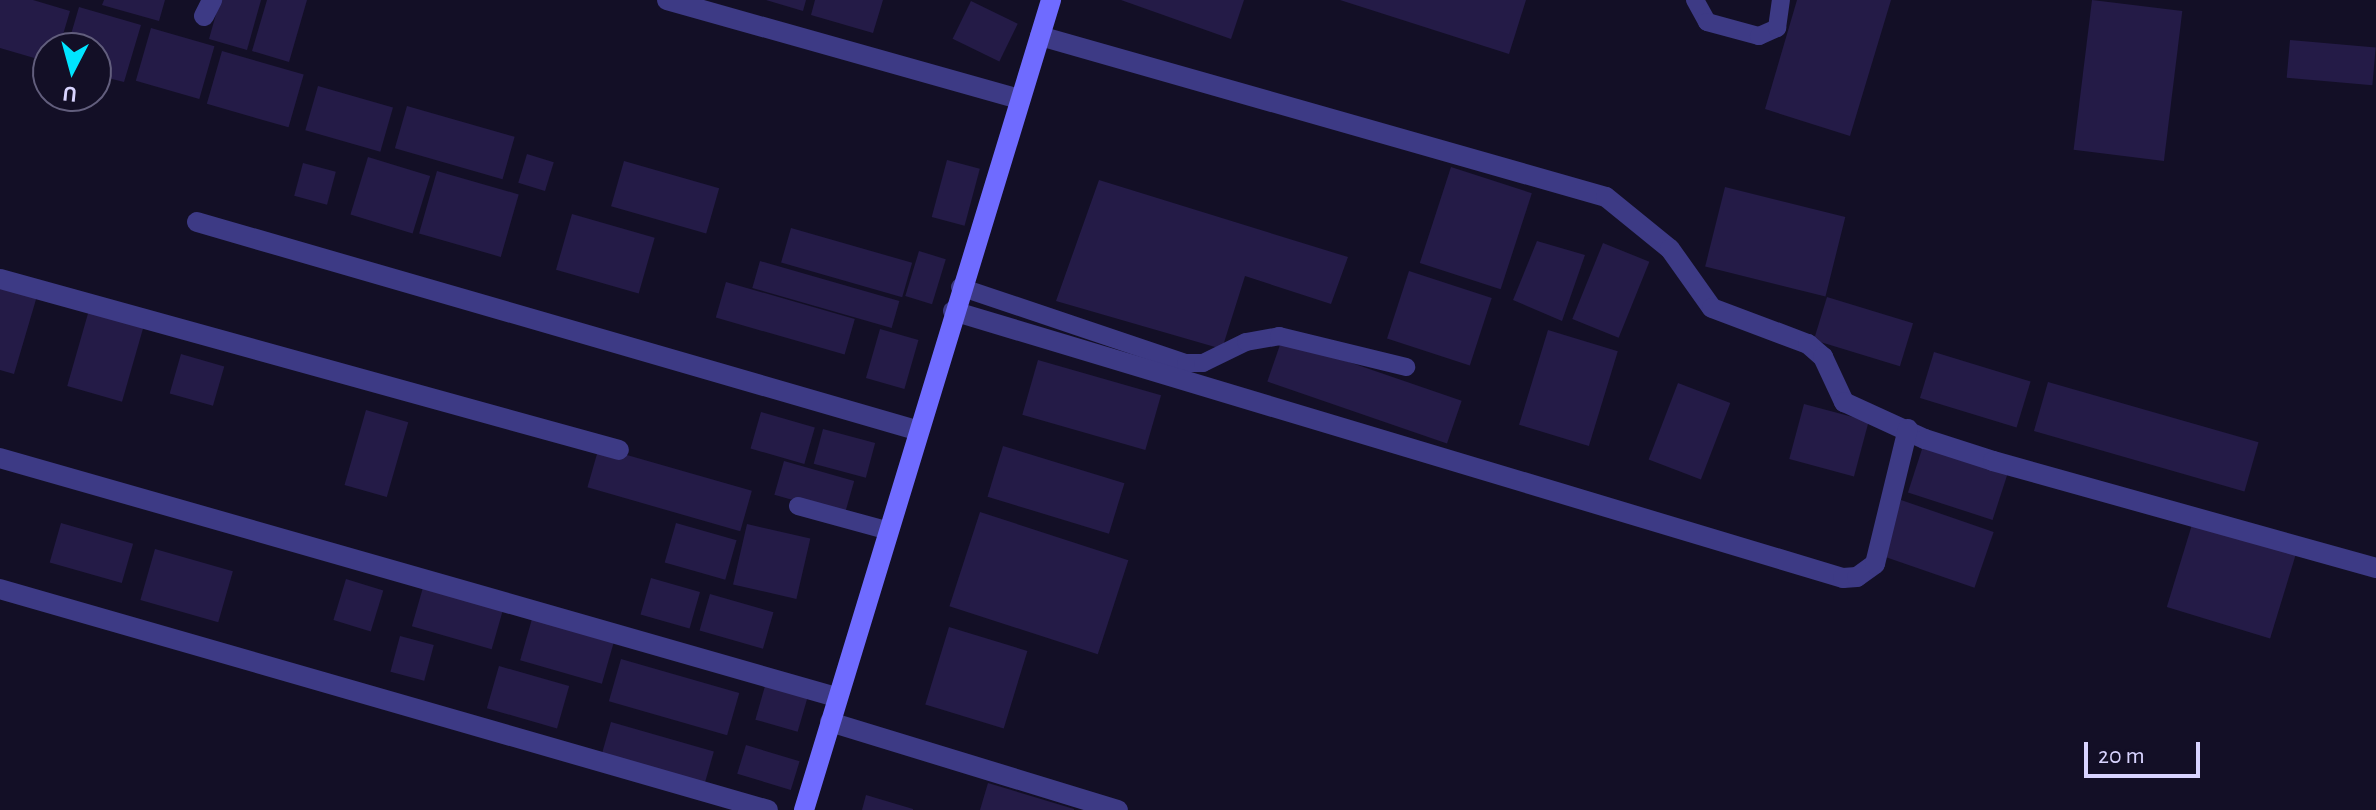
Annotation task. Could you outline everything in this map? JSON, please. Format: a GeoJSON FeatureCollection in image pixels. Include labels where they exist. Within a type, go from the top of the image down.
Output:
{"type":"FeatureCollection","features":[{"type":"Feature","properties":{"kind":"street"},"geometry":{"type":"LineString","coordinates":[[667,0],[1020,99]]}},
{"type":"Feature","properties":{"kind":"street"},"geometry":{"type":"LineString","coordinates":[[804,810],[916,430],[1051,0]]}},
{"type":"Feature","properties":{"kind":"street"},"geometry":{"type":"LineString","coordinates":[[1040,36],[1606,197],[1670,249],[1712,308],[1808,344],[1823,357],[1844,402],[1993,461],[2376,568]]}},
{"type":"Feature","properties":{"kind":"street"},"geometry":{"type":"LineString","coordinates":[[197,222],[916,430]]}},
{"type":"Feature","properties":{"kind":"street"},"geometry":{"type":"LineString","coordinates":[[0,279],[619,450]]}},
{"type":"Feature","properties":{"kind":"street"},"geometry":{"type":"LineString","coordinates":[[953,311],[1843,578],[1857,577],[1875,564],[1908,429]]}},
{"type":"Feature","properties":{"kind":"street"},"geometry":{"type":"LineString","coordinates":[[0,458],[836,697]]}},
{"type":"Feature","properties":{"kind":"street"},"geometry":{"type":"LineString","coordinates":[[0,589],[768,810]]}},
{"type":"Feature","properties":{"kind":"street"},"geometry":{"type":"LineString","coordinates":[[830,722],[1118,810]]}},
{"type":"Feature","properties":{"kind":"lane"},"geometry":{"type":"LineString","coordinates":[[1695,0],[1707,22],[1759,36],[1777,28],[1781,0]]}},
{"type":"Feature","properties":{"kind":"lane"},"geometry":{"type":"LineString","coordinates":[[960,287],[1186,363],[1203,363],[1246,342],[1279,336],[1406,367]]}},
{"type":"Feature","properties":{"kind":"lane"},"geometry":{"type":"LineString","coordinates":[[798,506],[886,530]]}},
{"type":"Feature","properties":{"kind":"building"},"geometry":{"type":"Polygon","coordinates":[[[0,0],[33,0],[70,11],[64,32],[32,32],[32,57],[0,48],[0,0]]]}},
{"type":"Feature","properties":{"kind":"building"},"geometry":{"type":"Polygon","coordinates":[[[104,0],[165,0],[159,21],[102,5],[104,0]]]}},
{"type":"Feature","properties":{"kind":"building"},"geometry":{"type":"Polygon","coordinates":[[[220,0],[261,0],[247,50],[209,39],[220,0]]]}},
{"type":"Feature","properties":{"kind":"building"},"geometry":{"type":"Polygon","coordinates":[[[267,0],[307,0],[289,62],[252,51],[267,0]]]}},
{"type":"Feature","properties":{"kind":"building"},"geometry":{"type":"Polygon","coordinates":[[[766,0],[806,0],[803,11],[766,0]]]}},
{"type":"Feature","properties":{"kind":"building"},"geometry":{"type":"Polygon","coordinates":[[[815,0],[883,0],[873,33],[811,15],[815,0]]]}},
{"type":"Feature","properties":{"kind":"building"},"geometry":{"type":"Polygon","coordinates":[[[1121,0],[1244,0],[1231,39],[1121,0]]]}},
{"type":"Feature","properties":{"kind":"building"},"geometry":{"type":"Polygon","coordinates":[[[1340,0],[1526,0],[1509,54],[1340,0]]]}},
{"type":"Feature","properties":{"kind":"building"},"geometry":{"type":"Polygon","coordinates":[[[1797,0],[1891,0],[1850,136],[1765,109],[1797,0]]]}},
{"type":"Feature","properties":{"kind":"building"},"geometry":{"type":"Polygon","coordinates":[[[2092,0],[2182,11],[2164,161],[2074,150],[2092,0]]]}},
{"type":"Feature","properties":{"kind":"building"},"geometry":{"type":"Polygon","coordinates":[[[971,1],[1018,24],[999,62],[953,39],[971,1]]]}},
{"type":"Feature","properties":{"kind":"building"},"geometry":{"type":"Polygon","coordinates":[[[79,7],[141,25],[124,82],[112,79],[112,32],[72,32],[79,7]]]}},
{"type":"Feature","properties":{"kind":"building"},"geometry":{"type":"Polygon","coordinates":[[[151,28],[214,46],[199,99],[136,81],[151,28]]]}},
{"type":"Feature","properties":{"kind":"building"},"geometry":{"type":"Polygon","coordinates":[[[2290,40],[2376,47],[2372,85],[2287,78],[2290,40]]]}},
{"type":"Feature","properties":{"kind":"building"},"geometry":{"type":"Polygon","coordinates":[[[222,51],[304,74],[289,127],[207,104],[222,51]]]}},
{"type":"Feature","properties":{"kind":"building"},"geometry":{"type":"Polygon","coordinates":[[[318,86],[393,107],[380,152],[305,130],[318,86]]]}},
{"type":"Feature","properties":{"kind":"building"},"geometry":{"type":"Polygon","coordinates":[[[407,106],[515,137],[503,179],[395,148],[407,106]]]}},
{"type":"Feature","properties":{"kind":"building"},"geometry":{"type":"Polygon","coordinates":[[[527,154],[554,162],[545,191],[518,183],[527,154]]]}},
{"type":"Feature","properties":{"kind":"building"},"geometry":{"type":"Polygon","coordinates":[[[368,157],[430,176],[413,233],[350,214],[368,157]]]}},
{"type":"Feature","properties":{"kind":"building"},"geometry":{"type":"Polygon","coordinates":[[[947,160],[980,169],[965,226],[932,217],[947,160]]]}},
{"type":"Feature","properties":{"kind":"building"},"geometry":{"type":"Polygon","coordinates":[[[624,161],[719,188],[706,233],[611,206],[624,161]]]}},
{"type":"Feature","properties":{"kind":"building"},"geometry":{"type":"Polygon","coordinates":[[[303,163],[336,172],[327,205],[294,196],[303,163]]]}},
{"type":"Feature","properties":{"kind":"building"},"geometry":{"type":"Polygon","coordinates":[[[1451,167],[1532,193],[1501,289],[1420,263],[1451,167]]]}},
{"type":"Feature","properties":{"kind":"building"},"geometry":{"type":"Polygon","coordinates":[[[437,171],[519,194],[501,257],[419,233],[437,171]]]}},
{"type":"Feature","properties":{"kind":"building"},"geometry":{"type":"Polygon","coordinates":[[[1099,180],[1348,257],[1331,304],[1245,276],[1222,349],[1056,301],[1099,180]]]}},
{"type":"Feature","properties":{"kind":"building"},"geometry":{"type":"Polygon","coordinates":[[[1725,187],[1845,217],[1825,297],[1705,267],[1725,187]]]}},
{"type":"Feature","properties":{"kind":"building"},"geometry":{"type":"Polygon","coordinates":[[[572,214],[655,238],[639,293],[556,270],[572,214]]]}},
{"type":"Feature","properties":{"kind":"building"},"geometry":{"type":"Polygon","coordinates":[[[791,228],[912,263],[902,297],[781,263],[791,228]]]}},
{"type":"Feature","properties":{"kind":"building"},"geometry":{"type":"Polygon","coordinates":[[[1537,241],[1585,255],[1562,321],[1513,300],[1537,241]]]}},
{"type":"Feature","properties":{"kind":"building"},"geometry":{"type":"Polygon","coordinates":[[[1603,243],[1649,262],[1619,338],[1572,319],[1603,243]]]}},
{"type":"Feature","properties":{"kind":"building"},"geometry":{"type":"Polygon","coordinates":[[[919,251],[946,259],[932,304],[905,296],[919,251]]]}},
{"type":"Feature","properties":{"kind":"building"},"geometry":{"type":"Polygon","coordinates":[[[760,261],[899,301],[892,328],[752,288],[760,261]]]}},
{"type":"Feature","properties":{"kind":"building"},"geometry":{"type":"Polygon","coordinates":[[[1409,271],[1492,298],[1470,365],[1387,339],[1409,271]]]}},
{"type":"Feature","properties":{"kind":"building"},"geometry":{"type":"Polygon","coordinates":[[[726,282],[855,319],[845,355],[716,318],[726,282]]]}},
{"type":"Feature","properties":{"kind":"building"},"geometry":{"type":"Polygon","coordinates":[[[0,285],[37,296],[14,374],[0,370],[0,285]]]}},
{"type":"Feature","properties":{"kind":"building"},"geometry":{"type":"Polygon","coordinates":[[[1827,297],[1913,323],[1900,366],[1814,340],[1827,297]]]}},
{"type":"Feature","properties":{"kind":"building"},"geometry":{"type":"Polygon","coordinates":[[[89,310],[144,326],[122,402],[67,386],[89,310]]]}},
{"type":"Feature","properties":{"kind":"building"},"geometry":{"type":"Polygon","coordinates":[[[880,329],[918,340],[904,389],[866,378],[880,329]]]}},
{"type":"Feature","properties":{"kind":"building"},"geometry":{"type":"Polygon","coordinates":[[[1548,330],[1618,351],[1589,446],[1519,425],[1548,330]]]}},
{"type":"Feature","properties":{"kind":"building"},"geometry":{"type":"Polygon","coordinates":[[[1282,339],[1462,401],[1447,443],[1267,382],[1282,339]]]}},
{"type":"Feature","properties":{"kind":"building"},"geometry":{"type":"Polygon","coordinates":[[[1934,352],[2031,382],[2017,427],[1920,398],[1934,352]]]}},
{"type":"Feature","properties":{"kind":"building"},"geometry":{"type":"Polygon","coordinates":[[[181,354],[224,366],[213,406],[170,393],[181,354]]]}},
{"type":"Feature","properties":{"kind":"building"},"geometry":{"type":"Polygon","coordinates":[[[1038,360],[1161,395],[1145,450],[1022,415],[1038,360]]]}},
{"type":"Feature","properties":{"kind":"building"},"geometry":{"type":"Polygon","coordinates":[[[2048,382],[2259,442],[2244,491],[2034,431],[2048,382]]]}},
{"type":"Feature","properties":{"kind":"building"},"geometry":{"type":"Polygon","coordinates":[[[1678,383],[1730,403],[1701,480],[1649,460],[1678,383]]]}},
{"type":"Feature","properties":{"kind":"building"},"geometry":{"type":"Polygon","coordinates":[[[1804,404],[1869,421],[1854,476],[1789,459],[1804,404]]]}},
{"type":"Feature","properties":{"kind":"building"},"geometry":{"type":"Polygon","coordinates":[[[366,410],[408,422],[387,497],[345,485],[366,410]]]}},
{"type":"Feature","properties":{"kind":"building"},"geometry":{"type":"Polygon","coordinates":[[[761,412],[815,427],[804,464],[751,449],[761,412]]]}},
{"type":"Feature","properties":{"kind":"building"},"geometry":{"type":"Polygon","coordinates":[[[823,429],[875,443],[866,478],[814,464],[823,429]]]}},
{"type":"Feature","properties":{"kind":"building"},"geometry":{"type":"Polygon","coordinates":[[[1924,443],[2009,471],[1993,520],[1908,492],[1924,443]]]}},
{"type":"Feature","properties":{"kind":"building"},"geometry":{"type":"Polygon","coordinates":[[[1003,446],[1124,483],[1109,534],[988,497],[1003,446]]]}},
{"type":"Feature","properties":{"kind":"building"},"geometry":{"type":"Polygon","coordinates":[[[599,447],[752,491],[740,531],[587,487],[599,447]]]}},
{"type":"Feature","properties":{"kind":"building"},"geometry":{"type":"Polygon","coordinates":[[[784,461],[854,481],[845,515],[774,495],[784,461]]]}},
{"type":"Feature","properties":{"kind":"building"},"geometry":{"type":"Polygon","coordinates":[[[1901,500],[1994,532],[1974,588],[1882,556],[1901,500]]]}},
{"type":"Feature","properties":{"kind":"building"},"geometry":{"type":"Polygon","coordinates":[[[980,512],[1128,560],[1098,654],[949,606],[980,512]]]}},
{"type":"Feature","properties":{"kind":"building"},"geometry":{"type":"Polygon","coordinates":[[[2194,518],[2297,550],[2270,639],[2167,607],[2194,518]]]}},
{"type":"Feature","properties":{"kind":"building"},"geometry":{"type":"Polygon","coordinates":[[[61,523],[133,544],[122,583],[50,562],[61,523]]]}},
{"type":"Feature","properties":{"kind":"building"},"geometry":{"type":"Polygon","coordinates":[[[676,523],[737,540],[725,580],[665,562],[676,523]]]}},
{"type":"Feature","properties":{"kind":"building"},"geometry":{"type":"Polygon","coordinates":[[[747,524],[810,539],[796,599],[733,584],[747,524]]]}},
{"type":"Feature","properties":{"kind":"building"},"geometry":{"type":"Polygon","coordinates":[[[155,549],[233,571],[218,622],[140,600],[155,549]]]}},
{"type":"Feature","properties":{"kind":"building"},"geometry":{"type":"Polygon","coordinates":[[[651,578],[700,592],[690,629],[641,615],[651,578]]]}},
{"type":"Feature","properties":{"kind":"building"},"geometry":{"type":"Polygon","coordinates":[[[346,579],[383,590],[371,632],[333,620],[346,579]]]}},
{"type":"Feature","properties":{"kind":"building"},"geometry":{"type":"Polygon","coordinates":[[[424,584],[504,607],[492,649],[412,626],[424,584]]]}},
{"type":"Feature","properties":{"kind":"building"},"geometry":{"type":"Polygon","coordinates":[[[710,594],[773,612],[763,649],[700,631],[710,594]]]}},
{"type":"Feature","properties":{"kind":"building"},"geometry":{"type":"Polygon","coordinates":[[[532,619],[614,642],[602,684],[520,660],[532,619]]]}},
{"type":"Feature","properties":{"kind":"building"},"geometry":{"type":"Polygon","coordinates":[[[949,627],[1027,651],[1004,728],[925,704],[949,627]]]}},
{"type":"Feature","properties":{"kind":"building"},"geometry":{"type":"Polygon","coordinates":[[[400,636],[434,645],[424,681],[390,672],[400,636]]]}},
{"type":"Feature","properties":{"kind":"building"},"geometry":{"type":"Polygon","coordinates":[[[621,659],[739,693],[727,735],[609,701],[621,659]]]}},
{"type":"Feature","properties":{"kind":"building"},"geometry":{"type":"Polygon","coordinates":[[[499,666],[569,686],[557,728],[487,708],[499,666]]]}},
{"type":"Feature","properties":{"kind":"building"},"geometry":{"type":"Polygon","coordinates":[[[765,686],[807,698],[798,732],[755,720],[765,686]]]}},
{"type":"Feature","properties":{"kind":"building"},"geometry":{"type":"Polygon","coordinates":[[[611,722],[714,751],[703,791],[600,761],[611,722]]]}},
{"type":"Feature","properties":{"kind":"building"},"geometry":{"type":"Polygon","coordinates":[[[746,745],[800,761],[791,790],[737,774],[746,745]]]}},
{"type":"Feature","properties":{"kind":"building"},"geometry":{"type":"Polygon","coordinates":[[[988,783],[1074,809],[1074,810],[980,810],[988,783]]]}},
{"type":"Feature","properties":{"kind":"building"},"geometry":{"type":"Polygon","coordinates":[[[866,795],[913,809],[913,810],[862,810],[866,795]]]}}]}
